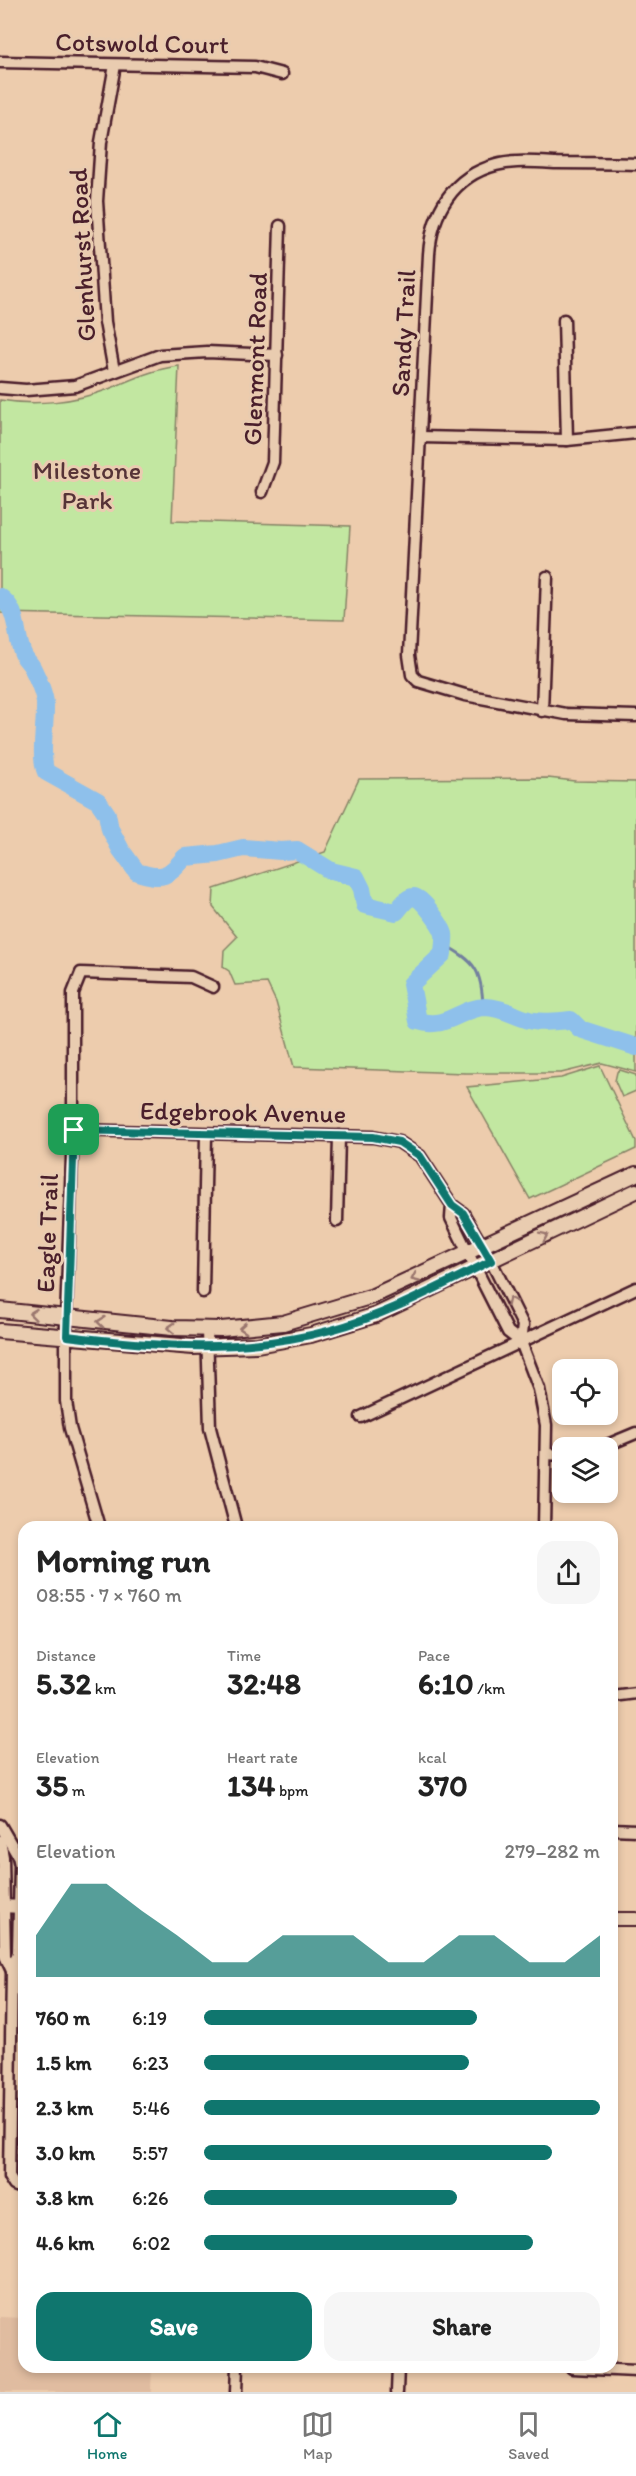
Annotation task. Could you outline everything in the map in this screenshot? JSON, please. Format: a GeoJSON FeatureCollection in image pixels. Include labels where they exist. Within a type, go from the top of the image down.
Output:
{"type":"FeatureCollection","features":[{"type":"Feature","properties":{"kind":"main road"},"geometry":{"type":"LineString","coordinates":[[0,1310],[135,1325],[207,1330],[278,1323],[325,1312],[373,1296],[468,1254],[636,1174]]}},
{"type":"Feature","properties":{"kind":"main road"},"geometry":{"type":"LineString","coordinates":[[0,1331],[157,1346],[207,1347],[257,1345],[332,1330],[376,1315],[636,1191]]}},
{"type":"Feature","properties":{"kind":"street","name":"Cotswold Court"},"geometry":{"type":"LineString","coordinates":[[0,62],[255,67],[282,74]]}},
{"type":"Feature","properties":{"kind":"street","name":"Glenhurst Road"},"geometry":{"type":"LineString","coordinates":[[114,371],[104,309],[97,201],[100,151],[115,65]]}},
{"type":"Feature","properties":{"kind":"street","name":"Sandy Trail"},"geometry":{"type":"LineString","coordinates":[[542,711],[427,685],[412,675],[409,655],[431,232],[438,212],[448,195],[460,183],[496,165],[520,162],[636,164]]}},
{"type":"Feature","properties":{"kind":"street","name":"Glenmont Road"},"geometry":{"type":"LineString","coordinates":[[262,492],[273,462],[280,226]]}},
{"type":"Feature","properties":{"kind":"street"},"geometry":{"type":"LineString","coordinates":[[564,320],[567,440]]}},
{"type":"Feature","properties":{"kind":"street"},"geometry":{"type":"LineString","coordinates":[[0,388],[26,390],[75,386],[160,355],[185,352],[277,355]]}},
{"type":"Feature","properties":{"kind":"street"},"geometry":{"type":"LineString","coordinates":[[420,437],[567,440],[636,433]]}},
{"type":"Feature","properties":{"kind":"street"},"geometry":{"type":"LineString","coordinates":[[548,577],[542,711],[636,716]]}},
{"type":"Feature","properties":{"kind":"street","name":"Eagle Trail"},"geometry":{"type":"LineString","coordinates":[[97,1521],[68,1419],[66,1391],[66,1318],[74,1130],[73,993],[81,973],[191,977],[213,987]]}},
{"type":"Feature","properties":{"kind":"street","name":"Edgebrook Avenue"},"geometry":{"type":"LineString","coordinates":[[74,1130],[206,1135],[373,1137],[399,1142],[420,1156],[452,1205],[463,1213],[491,1261],[522,1325],[521,1342],[542,1400],[547,1454],[544,1521]]}},
{"type":"Feature","properties":{"kind":"street"},"geometry":{"type":"LineString","coordinates":[[203,1292],[206,1135]]}},
{"type":"Feature","properties":{"kind":"street"},"geometry":{"type":"LineString","coordinates":[[337,1221],[339,1136]]}},
{"type":"Feature","properties":{"kind":"street","name":"Edgebrook Avenue"},"geometry":{"type":"LineString","coordinates":[[452,1205],[451,1218],[468,1254],[508,1332],[521,1342]]}},
{"type":"Feature","properties":{"kind":"street"},"geometry":{"type":"LineString","coordinates":[[361,1417],[636,1288]]}},
{"type":"Feature","properties":{"kind":"street"},"geometry":{"type":"LineString","coordinates":[[207,1330],[210,1428],[235,1521]]}},
{"type":"Feature","properties":{"kind":"street"},"geometry":{"type":"LineString","coordinates":[[618,1440],[636,1432]]}},
{"type":"Feature","properties":{"kind":"street"},"geometry":{"type":"LineString","coordinates":[[547,1454],[552,1454]]}},
{"type":"Feature","properties":{"kind":"street"},"geometry":{"type":"LineString","coordinates":[[618,1695],[636,1693]]}},
{"type":"Feature","properties":{"kind":"street"},"geometry":{"type":"LineString","coordinates":[[0,1825],[18,1856]]}},
{"type":"Feature","properties":{"kind":"street"},"geometry":{"type":"LineString","coordinates":[[618,1830],[636,1830]]}},
{"type":"Feature","properties":{"kind":"street"},"geometry":{"type":"LineString","coordinates":[[0,1841],[3,1857],[2,1906],[5,1956],[12,1971]]}},
{"type":"Feature","properties":{"kind":"street"},"geometry":{"type":"LineString","coordinates":[[2,1906],[18,1906]]}},
{"type":"Feature","properties":{"kind":"street"},"geometry":{"type":"LineString","coordinates":[[618,1919],[636,1919]]}},
{"type":"Feature","properties":{"kind":"street"},"geometry":{"type":"LineString","coordinates":[[18,1952],[12,1971],[9,2177],[14,2185],[18,2187]]}},
{"type":"Feature","properties":{"kind":"street"},"geometry":{"type":"LineString","coordinates":[[618,2370],[636,2371]]}},
{"type":"Feature","properties":{"kind":"street"},"geometry":{"type":"LineString","coordinates":[[236,2392],[237,2373]]}},
{"type":"Feature","properties":{"kind":"street"},"geometry":{"type":"LineString","coordinates":[[397,2392],[398,2373]]}},
{"type":"Feature","properties":{"kind":"shaded area"},"geometry":{"type":"Polygon","coordinates":[[[0,2317],[18,2318],[18,2373],[152,2373],[151,2392],[0,2392],[0,2317]]]}},
{"type":"Feature","properties":{"kind":"green space","name":"Milestone Park"},"geometry":{"type":"Polygon","coordinates":[[[179,366],[172,521],[350,526],[344,620],[0,613],[0,400],[41,403],[69,400],[109,389],[152,372],[179,366]]]}},
{"type":"Feature","properties":{"kind":"green space"},"geometry":{"type":"Polygon","coordinates":[[[548,778],[636,782],[636,1072],[602,1063],[561,1073],[465,1073],[294,1067],[276,1002],[267,983],[235,985],[229,971],[223,967],[224,950],[237,937],[213,907],[214,889],[325,852],[359,779],[548,778]]]}},
{"type":"Feature","properties":{"kind":"green space"},"geometry":{"type":"Polygon","coordinates":[[[600,1066],[636,1141],[636,1149],[530,1199],[467,1087],[561,1078],[600,1066]]]}},
{"type":"Feature","properties":{"kind":"green space"},"geometry":{"type":"Polygon","coordinates":[[[620,1070],[636,1075],[636,1091],[622,1097],[615,1081],[617,1072],[620,1070]]]}},
{"type":"Feature","properties":{"kind":"waterway"},"geometry":{"type":"LineString","coordinates":[[0,597],[11,609],[21,649],[34,671],[43,694],[45,703],[43,758],[46,772],[98,801],[107,814],[110,829],[121,850],[137,872],[153,876],[164,875],[174,869],[185,857],[218,854],[243,848],[297,850],[331,871],[356,877],[362,889],[365,905],[396,912],[406,900],[414,897],[426,906],[444,934],[443,954],[411,984],[418,1021],[437,1023],[476,1008],[485,1007],[534,1021],[571,1020],[580,1029],[636,1047]]}},
{"type":"Feature","properties":{"kind":"waterway"},"geometry":{"type":"LineString","coordinates":[[443,944],[463,956],[475,968],[481,984],[483,1007]]}},
{"type":"Feature","properties":{"kind":"route"},"geometry":{"type":"LineString","coordinates":[[74,1130],[206,1135],[373,1137],[399,1142],[420,1156],[452,1205],[463,1213],[491,1261],[376,1315],[332,1330],[257,1345],[174,1347],[67,1336],[74,1130]]}}]}
